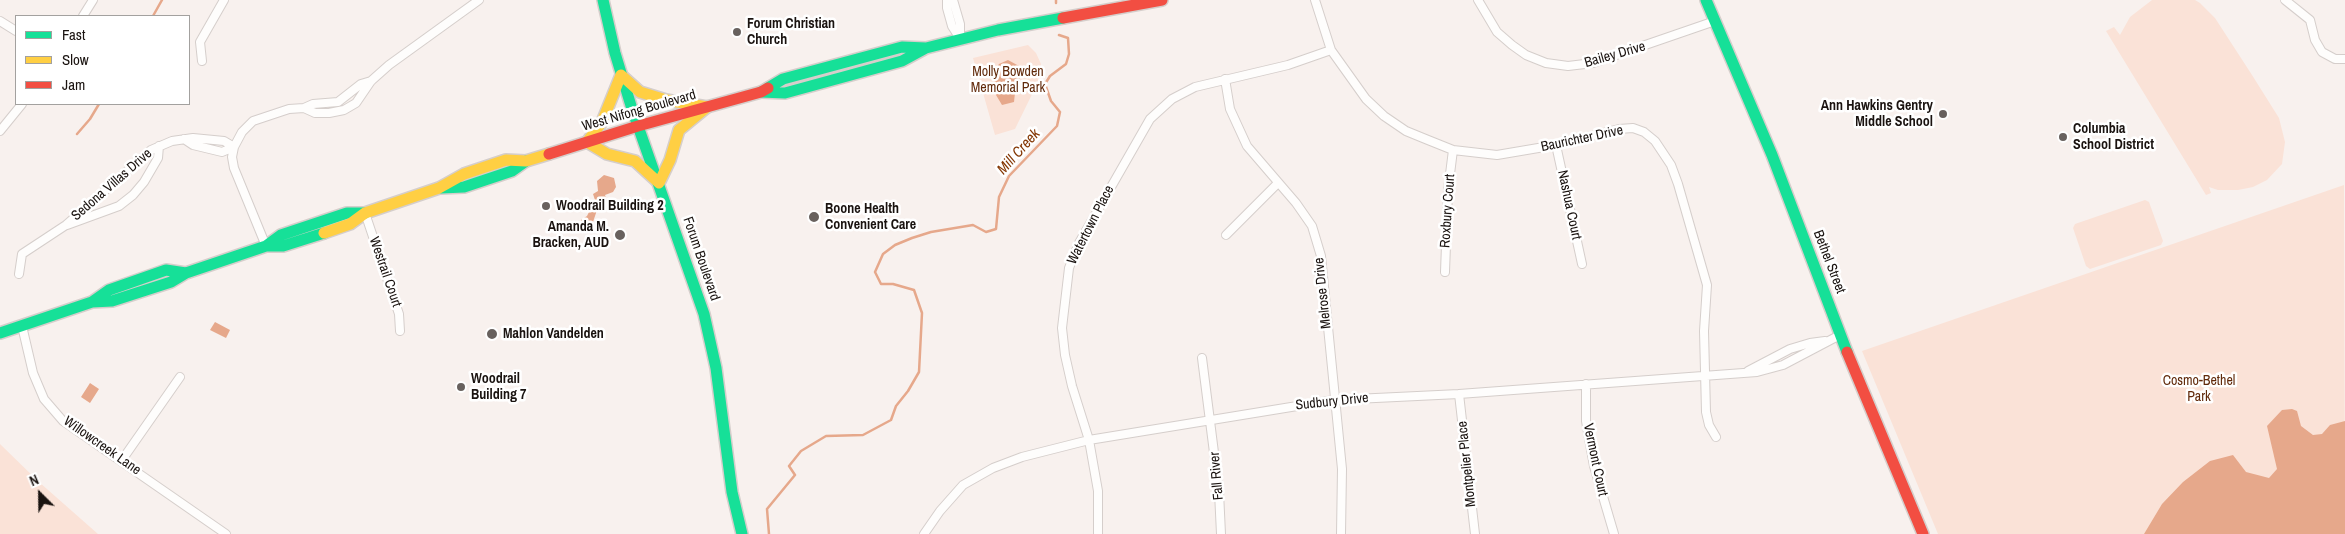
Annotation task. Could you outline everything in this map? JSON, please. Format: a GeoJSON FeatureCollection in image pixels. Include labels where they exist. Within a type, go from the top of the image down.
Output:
{"type":"FeatureCollection","features":[{"type":"Feature","properties":{"kind":"main road","name":"Forum Boulevard"},"geometry":{"type":"LineString","coordinates":[[603,0],[621,75],[704,314],[716,368],[732,492],[742,534]]}},
{"type":"Feature","properties":{"kind":"main road","name":"West Nifong Boulevard"},"geometry":{"type":"LineString","coordinates":[[761,92],[785,93],[831,81],[902,62],[926,48],[998,30],[1162,0]]}},
{"type":"Feature","properties":{"kind":"main road","name":"Bethel Street"},"geometry":{"type":"LineString","coordinates":[[1706,0],[1772,155],[1840,335],[1923,534]]}},
{"type":"Feature","properties":{"kind":"main road","name":"West Nifong Boulevard"},"geometry":{"type":"LineString","coordinates":[[0,333],[92,302],[112,301],[171,282],[186,273],[266,246],[281,235],[347,213],[365,213],[439,188],[464,174],[506,160],[526,160],[638,126],[761,92],[783,79],[875,53],[902,46],[926,48]]}},
{"type":"Feature","properties":{"kind":"main road"},"geometry":{"type":"LineString","coordinates":[[831,81],[845,69],[872,60],[875,53]]}},
{"type":"Feature","properties":{"kind":"main road"},"geometry":{"type":"LineString","coordinates":[[621,75],[640,92],[666,100],[707,107],[679,130],[670,160],[659,183],[635,161],[608,154],[587,142],[602,122],[621,75]]}},
{"type":"Feature","properties":{"kind":"street"},"geometry":{"type":"LineString","coordinates":[[84,15],[93,0]]}},
{"type":"Feature","properties":{"kind":"street"},"geometry":{"type":"LineString","coordinates":[[202,61],[200,42],[224,0]]}},
{"type":"Feature","properties":{"kind":"street"},"geometry":{"type":"LineString","coordinates":[[266,246],[234,168],[232,158],[234,147],[242,132],[253,121],[288,109],[304,108],[315,113],[344,110],[356,103],[371,81],[400,56],[479,0]]}},
{"type":"Feature","properties":{"kind":"street"},"geometry":{"type":"LineString","coordinates":[[947,0],[947,8],[952,26],[960,40]]}},
{"type":"Feature","properties":{"kind":"street"},"geometry":{"type":"LineString","coordinates":[[952,0],[960,24],[960,40]]}},
{"type":"Feature","properties":{"kind":"street","name":"Baurichter Drive"},"geometry":{"type":"LineString","coordinates":[[1315,0],[1332,50],[1366,99],[1384,116],[1406,131],[1453,150],[1497,155],[1556,146],[1619,129],[1633,128],[1644,132],[1655,141],[1670,165],[1686,210],[1707,285],[1704,376],[1706,412],[1709,425],[1716,437]]}},
{"type":"Feature","properties":{"kind":"street","name":"Bailey Drive"},"geometry":{"type":"LineString","coordinates":[[1478,0],[1497,32],[1512,45],[1526,55],[1546,63],[1568,66],[1601,60],[1715,21]]}},
{"type":"Feature","properties":{"kind":"street"},"geometry":{"type":"LineString","coordinates":[[2284,0],[2310,20],[2315,40],[2322,52],[2335,59],[2345,59]]}},
{"type":"Feature","properties":{"kind":"street"},"geometry":{"type":"LineString","coordinates":[[0,21],[15,30]]}},
{"type":"Feature","properties":{"kind":"street","name":"Watertown Place"},"geometry":{"type":"LineString","coordinates":[[1098,534],[1098,491],[1090,440],[1072,386],[1062,328],[1068,268],[1079,243],[1150,119],[1172,99],[1195,86],[1288,65],[1332,50]]}},
{"type":"Feature","properties":{"kind":"street","name":"Melrose Drive"},"geometry":{"type":"LineString","coordinates":[[1226,79],[1230,108],[1247,146],[1296,203],[1312,226],[1321,256],[1342,469],[1342,534]]}},
{"type":"Feature","properties":{"kind":"street"},"geometry":{"type":"LineString","coordinates":[[0,131],[21,105]]}},
{"type":"Feature","properties":{"kind":"street","name":"Sedona Villas Drive"},"geometry":{"type":"LineString","coordinates":[[18,274],[22,254],[66,226],[114,181],[151,150],[159,146],[193,138],[224,141],[234,147]]}},
{"type":"Feature","properties":{"kind":"street","name":"Sedona Villas Drive"},"geometry":{"type":"LineString","coordinates":[[66,226],[119,206],[133,195],[144,182],[158,158],[159,146]]}},
{"type":"Feature","properties":{"kind":"street","name":"Nashua Court"},"geometry":{"type":"LineString","coordinates":[[1556,146],[1582,264]]}},
{"type":"Feature","properties":{"kind":"street","name":"Roxbury Court"},"geometry":{"type":"LineString","coordinates":[[1445,272],[1447,199],[1453,150]]}},
{"type":"Feature","properties":{"kind":"street"},"geometry":{"type":"LineString","coordinates":[[1226,235],[1278,183]]}},
{"type":"Feature","properties":{"kind":"street","name":"Westrail Court"},"geometry":{"type":"LineString","coordinates":[[365,213],[399,314],[400,331]]}},
{"type":"Feature","properties":{"kind":"street","name":"Willowcreek Lane"},"geometry":{"type":"LineString","coordinates":[[22,326],[33,373],[44,400],[63,421],[122,460],[226,534]]}},
{"type":"Feature","properties":{"kind":"street","name":"Sudbury Drive"},"geometry":{"type":"LineString","coordinates":[[1746,372],[1790,349],[1825,341],[1840,335]]}},
{"type":"Feature","properties":{"kind":"street","name":"Sudbury Drive"},"geometry":{"type":"LineString","coordinates":[[924,534],[940,511],[963,485],[993,468],[1022,457],[1090,440],[1211,418],[1334,400],[1459,394],[1768,370],[1814,351],[1825,341]]}},
{"type":"Feature","properties":{"kind":"street","name":"Fall River"},"geometry":{"type":"LineString","coordinates":[[1202,358],[1220,492],[1220,534]]}},
{"type":"Feature","properties":{"kind":"street"},"geometry":{"type":"LineString","coordinates":[[122,460],[180,377]]}},
{"type":"Feature","properties":{"kind":"street","name":"Vermont Court"},"geometry":{"type":"LineString","coordinates":[[1586,384],[1586,421],[1594,466],[1614,534]]}},
{"type":"Feature","properties":{"kind":"street","name":"Montpelier Place"},"geometry":{"type":"LineString","coordinates":[[1459,394],[1475,534]]}},
{"type":"Feature","properties":{"kind":"green space"},"geometry":{"type":"Polygon","coordinates":[[[2152,0],[2195,0],[2200,3],[2215,18],[2252,75],[2279,118],[2285,142],[2282,164],[2267,180],[2253,187],[2238,190],[2218,190],[2209,187],[2211,193],[2206,195],[2106,31],[2114,27],[2120,35],[2130,17],[2152,0]]]}},
{"type":"Feature","properties":{"kind":"green space","name":"Molly Bowden Memorial Park"},"geometry":{"type":"Polygon","coordinates":[[[1028,45],[1036,53],[1041,64],[1039,80],[1015,129],[995,135],[973,58],[1028,45]]]}},
{"type":"Feature","properties":{"kind":"green space","name":"Cosmo-Bethel Park"},"geometry":{"type":"Polygon","coordinates":[[[2344,185],[2345,534],[1938,534],[1862,351],[2344,185]]]}},
{"type":"Feature","properties":{"kind":"green space"},"geometry":{"type":"Polygon","coordinates":[[[2145,200],[2149,202],[2163,241],[2161,245],[2090,269],[2086,266],[2073,228],[2075,224],[2145,200]]]}},
{"type":"Feature","properties":{"kind":"green space"},"geometry":{"type":"Polygon","coordinates":[[[0,444],[39,482],[98,534],[0,534],[0,444]]]}},
{"type":"Feature","properties":{"kind":"shaded area"},"geometry":{"type":"Polygon","coordinates":[[[1008,60],[1019,66],[1022,76],[1016,84],[1014,102],[1002,105],[996,95],[992,74],[999,64],[1008,60]]]}},
{"type":"Feature","properties":{"kind":"shaded area"},"geometry":{"type":"Polygon","coordinates":[[[604,175],[614,178],[616,187],[613,192],[605,195],[607,201],[600,203],[602,208],[597,210],[592,225],[585,228],[581,220],[587,216],[591,208],[590,202],[595,200],[593,194],[598,191],[597,181],[604,175]]]}},
{"type":"Feature","properties":{"kind":"shaded area"},"geometry":{"type":"Polygon","coordinates":[[[215,322],[230,330],[226,338],[210,330],[215,322]]]}},
{"type":"Feature","properties":{"kind":"shaded area"},"geometry":{"type":"Polygon","coordinates":[[[90,383],[99,389],[90,403],[81,397],[90,383]]]}},
{"type":"Feature","properties":{"kind":"shaded area"},"geometry":{"type":"Polygon","coordinates":[[[2292,409],[2297,411],[2301,426],[2313,435],[2322,434],[2330,425],[2345,421],[2345,534],[2144,534],[2162,504],[2183,482],[2210,461],[2233,455],[2246,472],[2269,478],[2277,469],[2267,426],[2282,410],[2292,409]]]}},
{"type":"Feature","properties":{"kind":"waterway"},"geometry":{"type":"LineString","coordinates":[[154,15],[162,0]]}},
{"type":"Feature","properties":{"kind":"waterway","name":"Mill Creek"},"geometry":{"type":"LineString","coordinates":[[769,534],[767,509],[795,475],[789,466],[801,451],[826,436],[863,435],[891,420],[896,406],[908,391],[919,372],[922,313],[914,290],[893,284],[881,284],[875,272],[883,254],[895,245],[912,238],[931,232],[973,225],[986,232],[996,229],[999,197],[1009,176],[1057,126],[1060,112],[1051,101],[1045,84],[1050,76],[1066,64],[1069,54],[1068,38],[1059,35]]}},
{"type":"Feature","properties":{"kind":"waterway"},"geometry":{"type":"LineString","coordinates":[[77,134],[90,119],[98,105]]}},
{"type":"Feature","properties":{"kind":"traffic: fast"},"geometry":{"type":"LineString","coordinates":[[603,0],[615,53],[632,109],[704,314],[716,368],[732,492],[742,534]]}},
{"type":"Feature","properties":{"kind":"traffic: fast"},"geometry":{"type":"LineString","coordinates":[[1706,0],[1772,155],[1847,352]]}},
{"type":"Feature","properties":{"kind":"traffic: fast"},"geometry":{"type":"LineString","coordinates":[[761,92],[785,93],[902,61],[926,48],[998,30],[1063,18]]}},
{"type":"Feature","properties":{"kind":"traffic: fast"},"geometry":{"type":"LineString","coordinates":[[768,88],[783,79],[902,47],[926,48]]}},
{"type":"Feature","properties":{"kind":"traffic: fast"},"geometry":{"type":"LineString","coordinates":[[441,188],[464,187],[512,171],[526,161]]}},
{"type":"Feature","properties":{"kind":"traffic: fast"},"geometry":{"type":"LineString","coordinates":[[266,246],[281,235],[347,213],[365,213]]}},
{"type":"Feature","properties":{"kind":"traffic: fast"},"geometry":{"type":"LineString","coordinates":[[0,333],[92,302],[112,301],[171,282],[186,273],[266,246],[283,246],[324,233]]}},
{"type":"Feature","properties":{"kind":"traffic: fast"},"geometry":{"type":"LineString","coordinates":[[92,302],[109,290],[166,270],[186,273]]}},
{"type":"Feature","properties":{"kind":"traffic: slow"},"geometry":{"type":"LineString","coordinates":[[621,75],[640,92],[666,100],[707,107],[679,130],[670,160],[659,183],[635,161],[607,154],[587,142],[602,122],[621,75]]}},
{"type":"Feature","properties":{"kind":"traffic: slow"},"geometry":{"type":"LineString","coordinates":[[324,233],[350,224],[365,213],[439,188],[464,174],[506,160],[526,161],[549,154]]}},
{"type":"Feature","properties":{"kind":"traffic: jam"},"geometry":{"type":"LineString","coordinates":[[1063,18],[1162,0]]}},
{"type":"Feature","properties":{"kind":"traffic: jam"},"geometry":{"type":"LineString","coordinates":[[549,154],[638,126],[761,92],[768,88]]}},
{"type":"Feature","properties":{"kind":"traffic: jam"},"geometry":{"type":"LineString","coordinates":[[1847,352],[1923,534]]}},
{"type":"Feature","properties":{"kind":"place","name":"Forum Christian Church"},"geometry":{"type":"Point","coordinates":[737,32]}},
{"type":"Feature","properties":{"kind":"place","name":"Ann Hawkins Gentry Middle School"},"geometry":{"type":"Point","coordinates":[1943,114]}},
{"type":"Feature","properties":{"kind":"place","name":"Columbia School District"},"geometry":{"type":"Point","coordinates":[2063,137]}},
{"type":"Feature","properties":{"kind":"place","name":"Woodrail Building 2"},"geometry":{"type":"Point","coordinates":[546,206]}},
{"type":"Feature","properties":{"kind":"place","name":"Boone Health Convenient Care"},"geometry":{"type":"Point","coordinates":[814,217]}},
{"type":"Feature","properties":{"kind":"place","name":"Amanda M. Bracken, AUD"},"geometry":{"type":"Point","coordinates":[620,235]}},
{"type":"Feature","properties":{"kind":"place","name":"Mahlon Vandelden"},"geometry":{"type":"Point","coordinates":[492,334]}},
{"type":"Feature","properties":{"kind":"place","name":"Woodrail Building 7"},"geometry":{"type":"Point","coordinates":[461,387]}}]}
